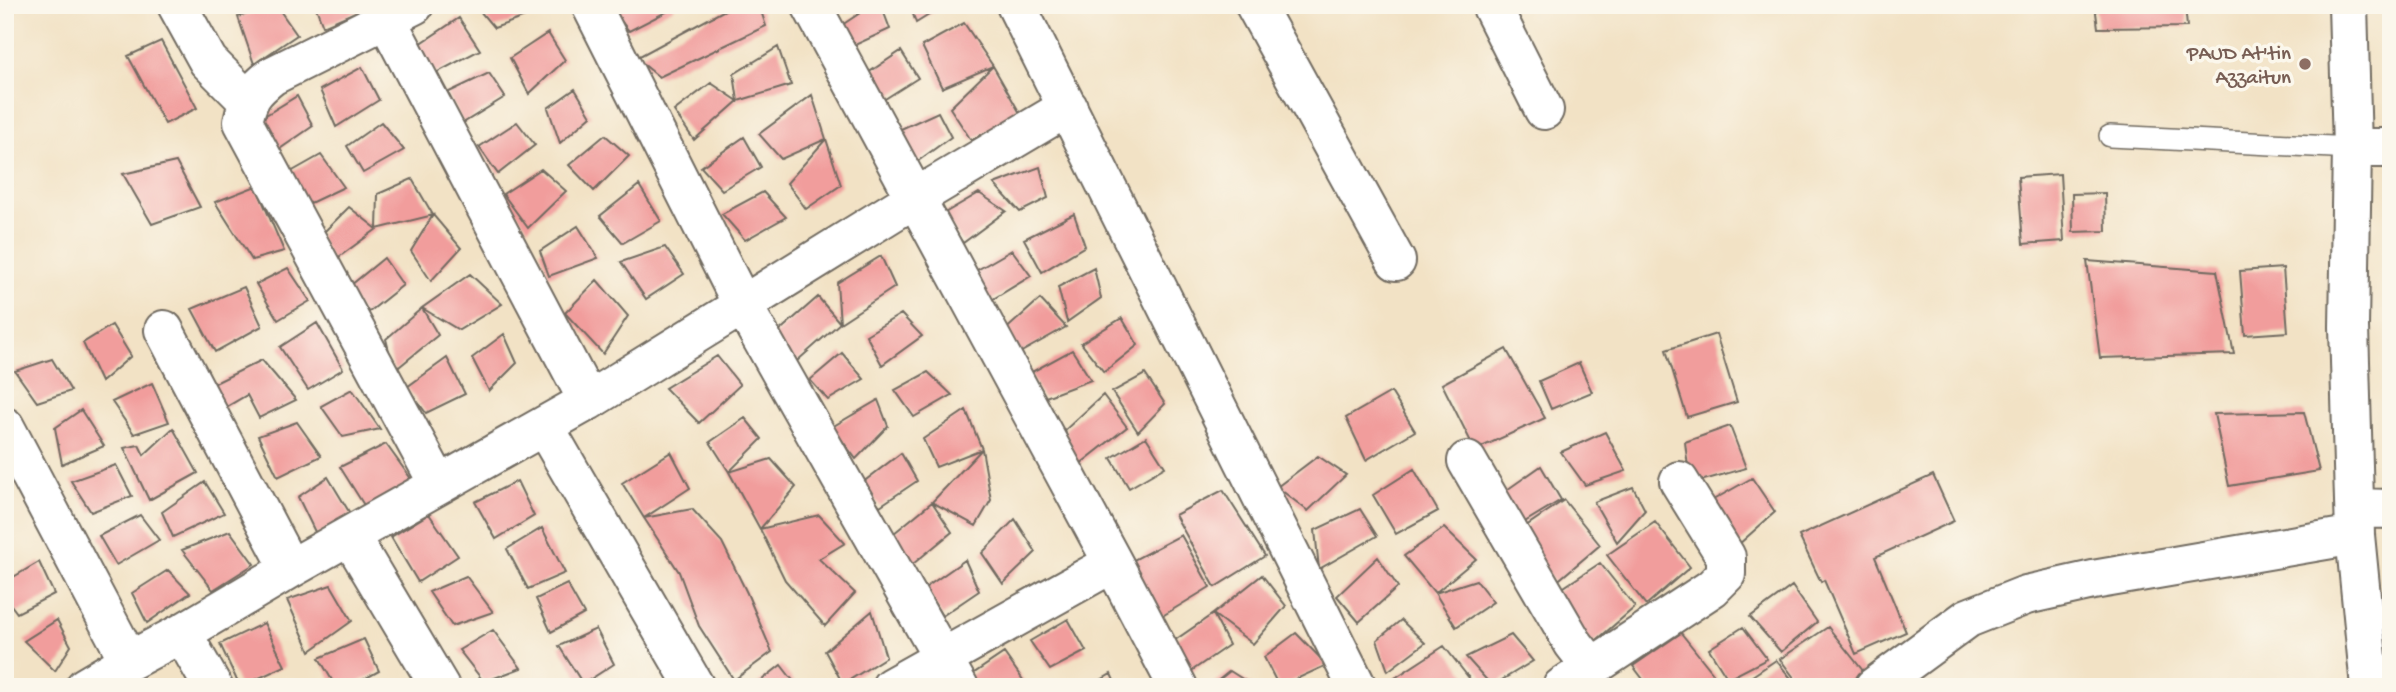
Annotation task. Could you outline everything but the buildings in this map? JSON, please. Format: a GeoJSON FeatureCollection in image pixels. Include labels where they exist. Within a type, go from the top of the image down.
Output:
{"type":"FeatureCollection","features":[{"type":"Feature","properties":{"kind":"street"},"geometry":{"type":"LineString","coordinates":[[177,5],[208,61],[247,100]]}},
{"type":"Feature","properties":{"kind":"street"},"geometry":{"type":"LineString","coordinates":[[592,5],[742,304],[951,672]]}},
{"type":"Feature","properties":{"kind":"street"},"geometry":{"type":"LineString","coordinates":[[811,5],[1178,687]]}},
{"type":"Feature","properties":{"kind":"street"},"geometry":{"type":"LineString","coordinates":[[1016,5],[1357,687]]}},
{"type":"Feature","properties":{"kind":"street"},"geometry":{"type":"LineString","coordinates":[[1255,5],[1396,261]]}},
{"type":"Feature","properties":{"kind":"street"},"geometry":{"type":"LineString","coordinates":[[1490,5],[1544,110]]}},
{"type":"Feature","properties":{"kind":"street"},"geometry":{"type":"LineString","coordinates":[[2348,5],[2352,148],[2348,327],[2367,517],[2370,687]]}},
{"type":"Feature","properties":{"kind":"street"},"geometry":{"type":"LineString","coordinates":[[439,485],[243,122],[247,100],[272,76],[393,10],[588,401]]}},
{"type":"Feature","properties":{"kind":"street"},"geometry":{"type":"LineString","coordinates":[[85,687],[588,401],[915,198],[1068,107]]}},
{"type":"Feature","properties":{"kind":"street"},"geometry":{"type":"LineString","coordinates":[[2352,148],[2391,148]]}},
{"type":"Feature","properties":{"kind":"street"},"geometry":{"type":"LineString","coordinates":[[164,330],[290,569]]}},
{"type":"Feature","properties":{"kind":"street"},"geometry":{"type":"LineString","coordinates":[[544,426],[695,687]]}},
{"type":"Feature","properties":{"kind":"street"},"geometry":{"type":"LineString","coordinates":[[5,427],[129,661]]}},
{"type":"Feature","properties":{"kind":"street"},"geometry":{"type":"LineString","coordinates":[[1467,461],[1573,643],[1577,676],[1712,588],[1726,574],[1727,557],[1679,481]]}},
{"type":"Feature","properties":{"kind":"street"},"geometry":{"type":"LineString","coordinates":[[1874,687],[1968,618],[2026,595],[2367,517]]}},
{"type":"Feature","properties":{"kind":"street"},"geometry":{"type":"LineString","coordinates":[[350,536],[440,687]]}},
{"type":"Feature","properties":{"kind":"street"},"geometry":{"type":"LineString","coordinates":[[891,687],[951,672],[1113,563]]}},
{"type":"Feature","properties":{"kind":"street"},"geometry":{"type":"LineString","coordinates":[[182,634],[213,687]]}},
{"type":"Feature","properties":{"kind":"lane"},"geometry":{"type":"LineString","coordinates":[[2110,136],[2352,148]]}},
{"type":"Feature","properties":{"kind":"place","name":"PAUD At'tin Azzaitun"},"geometry":{"type":"Point","coordinates":[2305,64]}}]}
